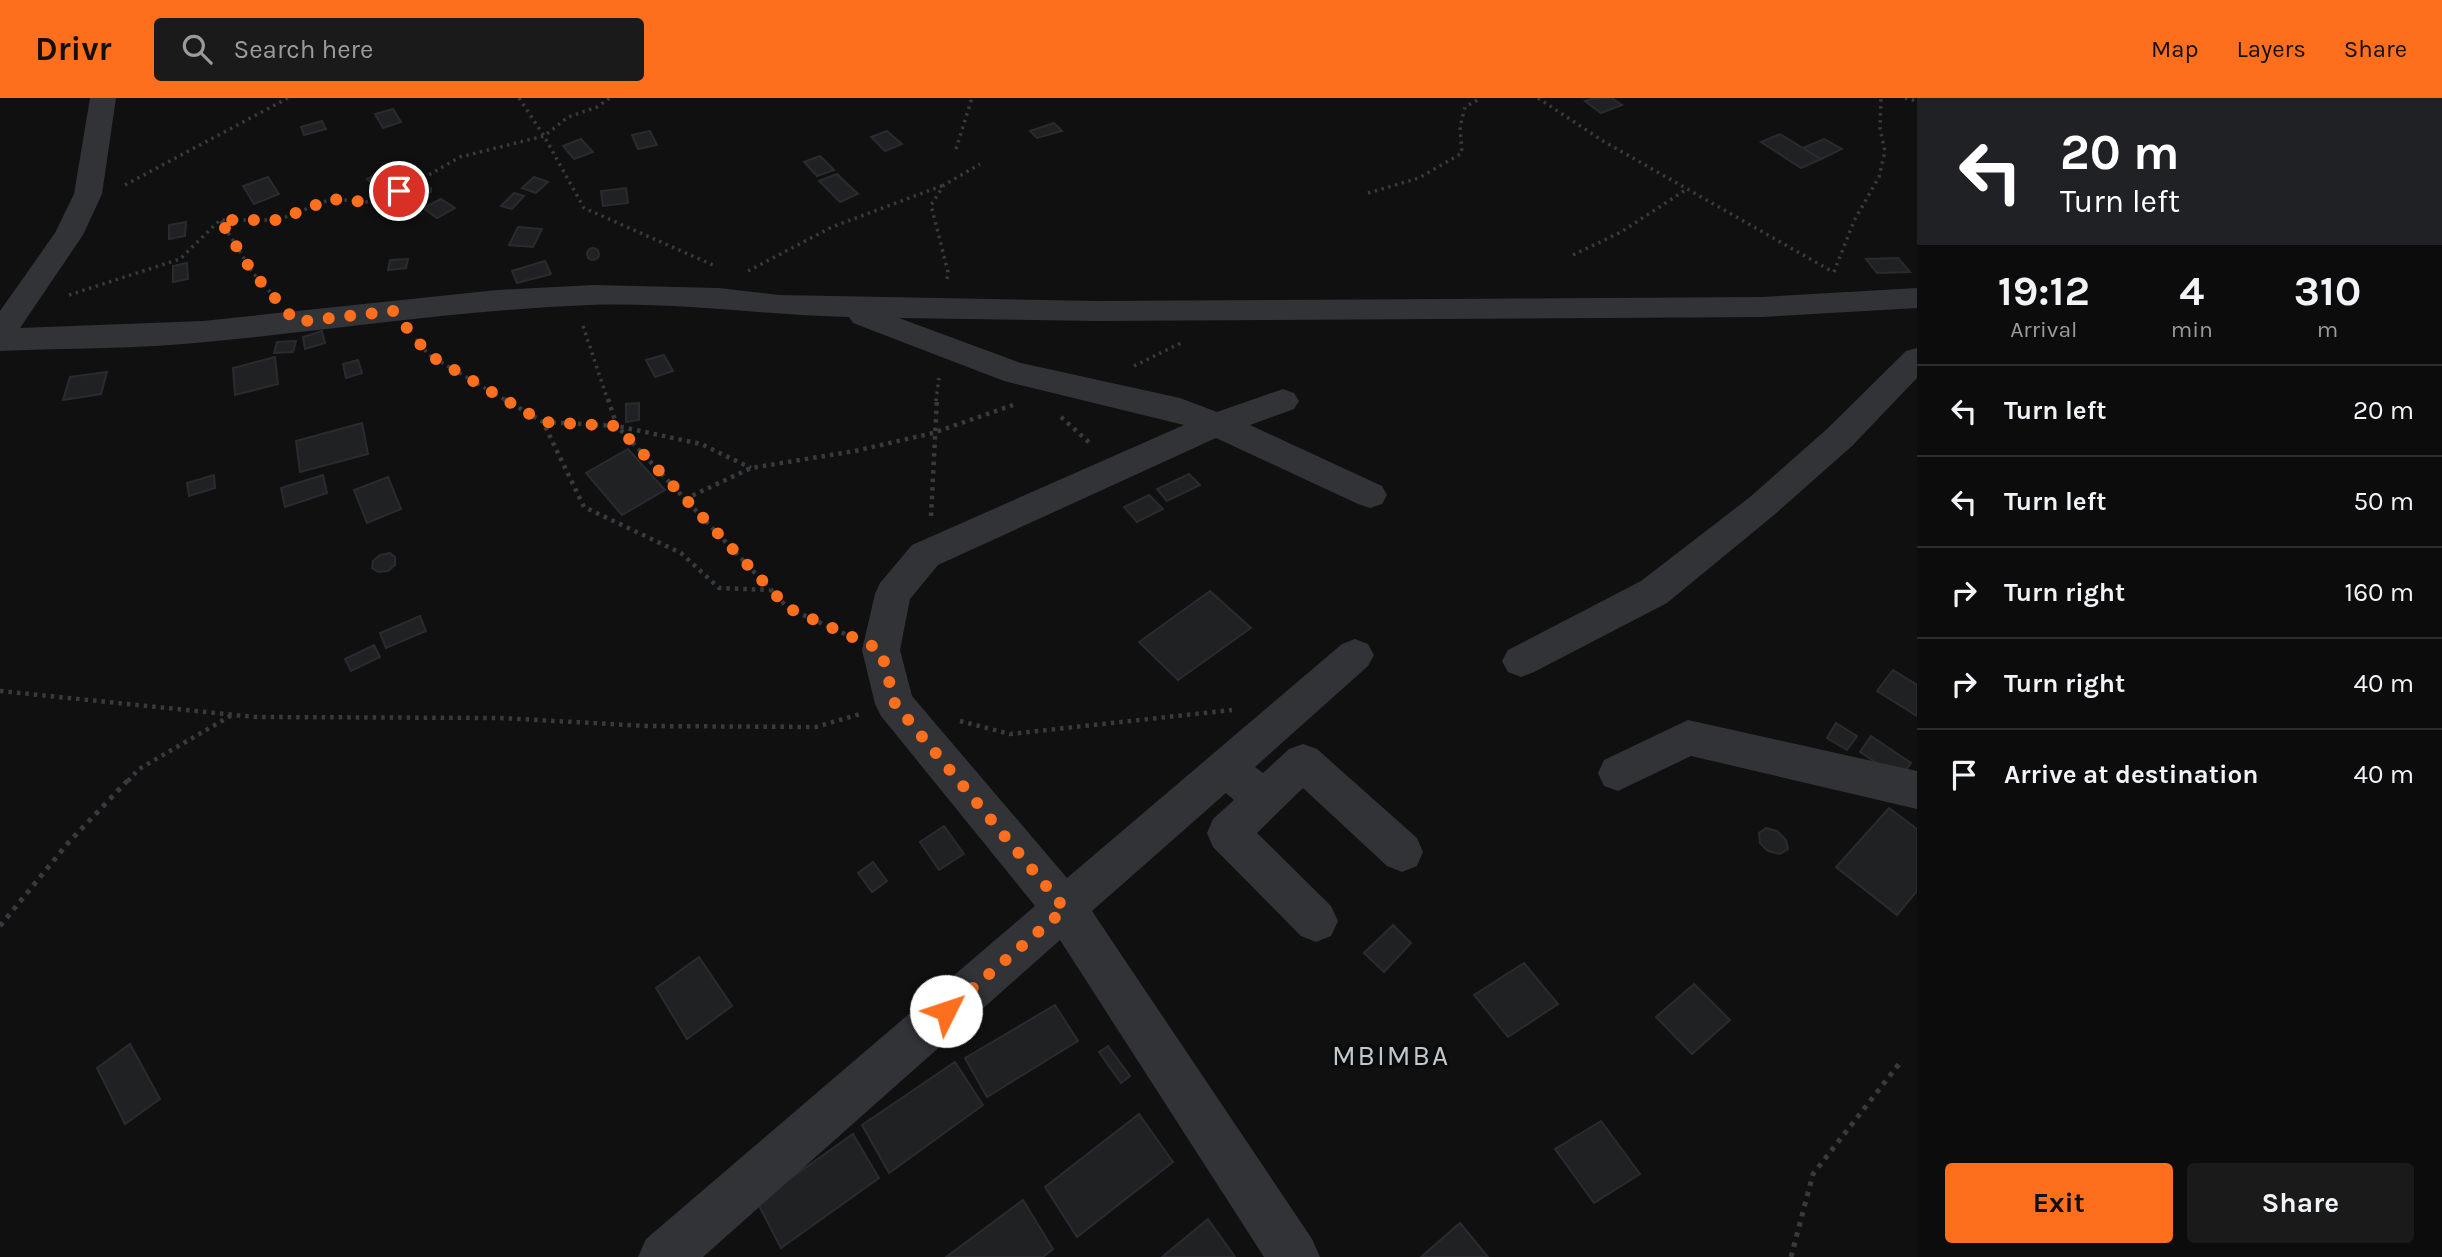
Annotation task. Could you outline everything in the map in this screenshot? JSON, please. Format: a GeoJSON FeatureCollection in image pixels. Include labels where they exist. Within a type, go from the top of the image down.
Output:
{"type":"FeatureCollection","features":[{"type":"Feature","properties":{"kind":"street"},"geometry":{"type":"LineString","coordinates":[[4,329],[69,234],[88,194],[103,98]]}},
{"type":"Feature","properties":{"kind":"street"},"geometry":{"type":"LineString","coordinates":[[4,329],[203,332],[496,300],[729,288],[779,305],[1096,311],[1762,307],[1917,298]]}},
{"type":"Feature","properties":{"kind":"street"},"geometry":{"type":"LineString","coordinates":[[839,306],[1015,373],[1180,410],[1370,495]]}},
{"type":"Feature","properties":{"kind":"street"},"geometry":{"type":"LineString","coordinates":[[1521,661],[1654,592],[1762,506],[1840,437],[1917,359]]}},
{"type":"Feature","properties":{"kind":"street"},"geometry":{"type":"LineString","coordinates":[[1283,401],[1215,425],[925,555],[893,594],[881,650],[895,704],[1065,909],[1294,1257]]}},
{"type":"Feature","properties":{"kind":"street"},"geometry":{"type":"LineString","coordinates":[[664,1257],[1355,655]]}},
{"type":"Feature","properties":{"kind":"street"},"geometry":{"type":"LineString","coordinates":[[1618,773],[1688,738],[1917,790]]}},
{"type":"Feature","properties":{"kind":"street"},"geometry":{"type":"LineString","coordinates":[[1316,920],[1228,833],[1303,762],[1402,852]]}},
{"type":"Feature","properties":{"kind":"street"},"geometry":{"type":"LineString","coordinates":[[1227,767],[1263,800]]}},
{"type":"Feature","properties":{"kind":"path"},"geometry":{"type":"LineString","coordinates":[[78,214],[133,180],[288,98]]}},
{"type":"Feature","properties":{"kind":"path"},"geometry":{"type":"LineString","coordinates":[[519,98],[544,136],[584,208],[729,288],[770,257],[832,227],[944,185],[980,164]]}},
{"type":"Feature","properties":{"kind":"path"},"geometry":{"type":"LineString","coordinates":[[4,329],[180,259],[220,220],[278,220],[331,199],[368,202],[399,191],[460,157],[544,136],[568,117],[597,107],[610,98]]}},
{"type":"Feature","properties":{"kind":"path"},"geometry":{"type":"LineString","coordinates":[[956,149],[972,98]]}},
{"type":"Feature","properties":{"kind":"path"},"geometry":{"type":"LineString","coordinates":[[1368,192],[1419,178],[1462,153],[1460,127],[1465,107],[1481,98]]}},
{"type":"Feature","properties":{"kind":"path"},"geometry":{"type":"LineString","coordinates":[[1538,98],[1604,141],[1833,272]]}},
{"type":"Feature","properties":{"kind":"path"},"geometry":{"type":"LineString","coordinates":[[1825,303],[1833,272],[1854,221],[1879,177],[1885,151],[1880,129],[1881,98]]}},
{"type":"Feature","properties":{"kind":"path"},"geometry":{"type":"LineString","coordinates":[[1905,98],[1914,100]]}},
{"type":"Feature","properties":{"kind":"path"},"geometry":{"type":"LineString","coordinates":[[942,308],[948,272],[931,205],[944,185]]}},
{"type":"Feature","properties":{"kind":"path"},"geometry":{"type":"LineString","coordinates":[[1573,255],[1621,232],[1687,188]]}},
{"type":"Feature","properties":{"kind":"path"},"geometry":{"type":"LineString","coordinates":[[220,220],[253,273],[296,322]]}},
{"type":"Feature","properties":{"kind":"path"},"geometry":{"type":"LineString","coordinates":[[593,295],[582,324],[617,426],[788,608],[881,650]]}},
{"type":"Feature","properties":{"kind":"path"},"geometry":{"type":"LineString","coordinates":[[393,311],[429,355],[543,422],[617,426],[701,444],[751,468]]}},
{"type":"Feature","properties":{"kind":"path"},"geometry":{"type":"LineString","coordinates":[[1073,384],[1131,367],[1185,341]]}},
{"type":"Feature","properties":{"kind":"path"},"geometry":{"type":"LineString","coordinates":[[925,555],[934,496],[933,433],[943,346]]}},
{"type":"Feature","properties":{"kind":"path"},"geometry":{"type":"LineString","coordinates":[[1015,373],[1037,397],[1118,467]]}},
{"type":"Feature","properties":{"kind":"path"},"geometry":{"type":"LineString","coordinates":[[685,499],[751,468],[855,451],[933,433],[1037,397]]}},
{"type":"Feature","properties":{"kind":"path"},"geometry":{"type":"LineString","coordinates":[[543,422],[584,508],[681,553],[719,588],[771,590]]}},
{"type":"Feature","properties":{"kind":"path"},"geometry":{"type":"LineString","coordinates":[[0,691],[233,715],[501,718],[647,726],[816,727],[895,704]]}},
{"type":"Feature","properties":{"kind":"path"},"geometry":{"type":"LineString","coordinates":[[959,720],[1010,734],[1301,703]]}},
{"type":"Feature","properties":{"kind":"path"},"geometry":{"type":"LineString","coordinates":[[0,926],[68,843],[139,769],[233,715]]}},
{"type":"Feature","properties":{"kind":"path"},"geometry":{"type":"LineString","coordinates":[[1791,1257],[1813,1174],[1899,1064]]}},
{"type":"Feature","properties":{"kind":"building"},"geometry":{"type":"Polygon","coordinates":[[[1612,98],[1622,105],[1601,113],[1585,101],[1612,98]]]}},
{"type":"Feature","properties":{"kind":"building"},"geometry":{"type":"Polygon","coordinates":[[[393,109],[401,122],[383,128],[375,114],[393,109]]]}},
{"type":"Feature","properties":{"kind":"building"},"geometry":{"type":"Polygon","coordinates":[[[322,121],[326,129],[304,135],[301,127],[322,121]]]}},
{"type":"Feature","properties":{"kind":"building"},"geometry":{"type":"Polygon","coordinates":[[[1054,123],[1062,131],[1037,138],[1030,131],[1054,123]]]}},
{"type":"Feature","properties":{"kind":"building"},"geometry":{"type":"Polygon","coordinates":[[[650,131],[657,145],[638,149],[632,135],[650,131]]]}},
{"type":"Feature","properties":{"kind":"building"},"geometry":{"type":"Polygon","coordinates":[[[887,131],[902,144],[885,151],[871,137],[887,131]]]}},
{"type":"Feature","properties":{"kind":"building"},"geometry":{"type":"Polygon","coordinates":[[[1780,134],[1821,159],[1801,168],[1761,142],[1780,134]]]}},
{"type":"Feature","properties":{"kind":"building"},"geometry":{"type":"Polygon","coordinates":[[[581,139],[593,152],[574,159],[563,146],[581,139]]]}},
{"type":"Feature","properties":{"kind":"building"},"geometry":{"type":"Polygon","coordinates":[[[1824,139],[1842,149],[1821,159],[1803,148],[1824,139]]]}},
{"type":"Feature","properties":{"kind":"building"},"geometry":{"type":"Polygon","coordinates":[[[820,156],[834,170],[817,176],[804,162],[820,156]]]}},
{"type":"Feature","properties":{"kind":"building"},"geometry":{"type":"Polygon","coordinates":[[[396,165],[408,176],[379,190],[367,179],[396,165]]]}},
{"type":"Feature","properties":{"kind":"building"},"geometry":{"type":"Polygon","coordinates":[[[837,174],[858,194],[840,202],[819,181],[837,174]]]}},
{"type":"Feature","properties":{"kind":"building"},"geometry":{"type":"Polygon","coordinates":[[[268,177],[279,194],[254,204],[243,186],[268,177]]]}},
{"type":"Feature","properties":{"kind":"building"},"geometry":{"type":"Polygon","coordinates":[[[534,177],[548,182],[536,193],[522,188],[534,177]]]}},
{"type":"Feature","properties":{"kind":"building"},"geometry":{"type":"Polygon","coordinates":[[[431,188],[431,192],[420,197],[415,195],[415,191],[431,188]]]}},
{"type":"Feature","properties":{"kind":"building"},"geometry":{"type":"Polygon","coordinates":[[[626,188],[628,203],[603,206],[601,191],[626,188]]]}},
{"type":"Feature","properties":{"kind":"building"},"geometry":{"type":"Polygon","coordinates":[[[514,193],[524,196],[512,209],[501,206],[514,193]]]}},
{"type":"Feature","properties":{"kind":"building"},"geometry":{"type":"Polygon","coordinates":[[[441,199],[455,208],[437,218],[423,208],[441,199]]]}},
{"type":"Feature","properties":{"kind":"building"},"geometry":{"type":"Polygon","coordinates":[[[186,222],[185,236],[169,239],[169,225],[186,222]]]}},
{"type":"Feature","properties":{"kind":"building"},"geometry":{"type":"Polygon","coordinates":[[[518,227],[542,229],[533,247],[509,245],[518,227]]]}},
{"type":"Feature","properties":{"kind":"building"},"geometry":{"type":"Polygon","coordinates":[[[593,248],[599,254],[593,260],[587,254],[593,248]]]}},
{"type":"Feature","properties":{"kind":"building"},"geometry":{"type":"Polygon","coordinates":[[[1898,258],[1910,272],[1877,273],[1866,259],[1898,258]]]}},
{"type":"Feature","properties":{"kind":"building"},"geometry":{"type":"Polygon","coordinates":[[[408,259],[406,268],[388,270],[390,260],[408,259]]]}},
{"type":"Feature","properties":{"kind":"building"},"geometry":{"type":"Polygon","coordinates":[[[545,261],[551,274],[517,283],[512,271],[545,261]]]}},
{"type":"Feature","properties":{"kind":"building"},"geometry":{"type":"Polygon","coordinates":[[[187,263],[188,279],[173,282],[173,266],[187,263]]]}},
{"type":"Feature","properties":{"kind":"building"},"geometry":{"type":"Polygon","coordinates":[[[322,331],[325,343],[305,349],[303,337],[322,331]]]}},
{"type":"Feature","properties":{"kind":"building"},"geometry":{"type":"Polygon","coordinates":[[[296,341],[293,352],[274,353],[277,342],[296,341]]]}},
{"type":"Feature","properties":{"kind":"building"},"geometry":{"type":"Polygon","coordinates":[[[664,355],[673,371],[655,377],[646,360],[664,355]]]}},
{"type":"Feature","properties":{"kind":"building"},"geometry":{"type":"Polygon","coordinates":[[[275,357],[278,384],[235,395],[233,368],[275,357]]]}},
{"type":"Feature","properties":{"kind":"building"},"geometry":{"type":"Polygon","coordinates":[[[358,360],[362,373],[346,378],[343,364],[358,360]]]}},
{"type":"Feature","properties":{"kind":"building"},"geometry":{"type":"Polygon","coordinates":[[[107,372],[101,394],[63,400],[70,377],[107,372]]]}},
{"type":"Feature","properties":{"kind":"building"},"geometry":{"type":"Polygon","coordinates":[[[639,403],[639,420],[626,422],[626,404],[639,403]]]}},
{"type":"Feature","properties":{"kind":"building"},"geometry":{"type":"Polygon","coordinates":[[[362,423],[368,454],[300,472],[296,441],[362,423]]]}},
{"type":"Feature","properties":{"kind":"building"},"geometry":{"type":"Polygon","coordinates":[[[628,449],[665,490],[622,515],[586,473],[628,449]]]}},
{"type":"Feature","properties":{"kind":"building"},"geometry":{"type":"Polygon","coordinates":[[[1189,474],[1200,485],[1167,501],[1157,489],[1189,474]]]}},
{"type":"Feature","properties":{"kind":"building"},"geometry":{"type":"Polygon","coordinates":[[[214,475],[215,488],[189,496],[187,483],[214,475]]]}},
{"type":"Feature","properties":{"kind":"building"},"geometry":{"type":"Polygon","coordinates":[[[323,475],[327,493],[285,507],[281,488],[323,475]]]}},
{"type":"Feature","properties":{"kind":"building"},"geometry":{"type":"Polygon","coordinates":[[[388,477],[401,509],[367,523],[354,490],[388,477]]]}},
{"type":"Feature","properties":{"kind":"building"},"geometry":{"type":"Polygon","coordinates":[[[1149,495],[1163,509],[1137,522],[1124,507],[1149,495]]]}},
{"type":"Feature","properties":{"kind":"building"},"geometry":{"type":"Polygon","coordinates":[[[390,553],[395,557],[395,565],[388,571],[378,572],[372,568],[373,561],[380,555],[390,553]]]}},
{"type":"Feature","properties":{"kind":"building"},"geometry":{"type":"Polygon","coordinates":[[[1210,591],[1251,628],[1178,680],[1139,642],[1210,591]]]}},
{"type":"Feature","properties":{"kind":"building"},"geometry":{"type":"Polygon","coordinates":[[[420,616],[426,631],[386,648],[380,633],[420,616]]]}},
{"type":"Feature","properties":{"kind":"building"},"geometry":{"type":"Polygon","coordinates":[[[374,645],[380,657],[351,671],[345,659],[374,645]]]}},
{"type":"Feature","properties":{"kind":"building"},"geometry":{"type":"Polygon","coordinates":[[[1893,670],[1917,685],[1917,716],[1877,691],[1893,670]]]}},
{"type":"Feature","properties":{"kind":"building"},"geometry":{"type":"Polygon","coordinates":[[[1836,723],[1857,736],[1847,750],[1827,738],[1836,723]]]}},
{"type":"Feature","properties":{"kind":"building"},"geometry":{"type":"Polygon","coordinates":[[[1871,736],[1911,763],[1900,778],[1860,752],[1871,736]]]}},
{"type":"Feature","properties":{"kind":"building"},"geometry":{"type":"Polygon","coordinates":[[[1889,808],[1917,829],[1917,891],[1897,915],[1836,867],[1889,808]]]}},
{"type":"Feature","properties":{"kind":"building"},"geometry":{"type":"Polygon","coordinates":[[[944,826],[964,854],[939,870],[920,842],[944,826]]]}},
{"type":"Feature","properties":{"kind":"building"},"geometry":{"type":"Polygon","coordinates":[[[1766,828],[1777,831],[1786,840],[1788,849],[1780,854],[1768,851],[1760,843],[1759,833],[1766,828]]]}},
{"type":"Feature","properties":{"kind":"building"},"geometry":{"type":"Polygon","coordinates":[[[873,862],[887,881],[872,892],[858,873],[873,862]]]}},
{"type":"Feature","properties":{"kind":"building"},"geometry":{"type":"Polygon","coordinates":[[[1393,925],[1411,943],[1384,972],[1364,953],[1393,925]]]}},
{"type":"Feature","properties":{"kind":"building"},"geometry":{"type":"Polygon","coordinates":[[[699,957],[732,1006],[687,1039],[656,988],[699,957]]]}},
{"type":"Feature","properties":{"kind":"building"},"geometry":{"type":"Polygon","coordinates":[[[1524,963],[1558,1004],[1508,1037],[1474,995],[1524,963]]]}},
{"type":"Feature","properties":{"kind":"building"},"geometry":{"type":"Polygon","coordinates":[[[1694,984],[1730,1020],[1692,1054],[1656,1017],[1694,984]]]}},
{"type":"Feature","properties":{"kind":"building"},"geometry":{"type":"Polygon","coordinates":[[[1055,1005],[1078,1041],[987,1097],[965,1058],[1055,1005]]]}},
{"type":"Feature","properties":{"kind":"building"},"geometry":{"type":"Polygon","coordinates":[[[130,1044],[160,1099],[125,1124],[97,1068],[130,1044]]]}},
{"type":"Feature","properties":{"kind":"building"},"geometry":{"type":"Polygon","coordinates":[[[1108,1046],[1130,1076],[1121,1083],[1099,1052],[1108,1046]]]}},
{"type":"Feature","properties":{"kind":"building"},"geometry":{"type":"Polygon","coordinates":[[[955,1062],[983,1105],[889,1173],[862,1125],[955,1062]]]}},
{"type":"Feature","properties":{"kind":"building"},"geometry":{"type":"Polygon","coordinates":[[[1139,1114],[1173,1162],[1077,1237],[1045,1187],[1139,1114]]]}},
{"type":"Feature","properties":{"kind":"building"},"geometry":{"type":"Polygon","coordinates":[[[1601,1121],[1640,1174],[1594,1203],[1555,1149],[1601,1121]]]}},
{"type":"Feature","properties":{"kind":"building"},"geometry":{"type":"Polygon","coordinates":[[[853,1134],[879,1178],[781,1248],[757,1202],[853,1134]]]}},
{"type":"Feature","properties":{"kind":"building"},"geometry":{"type":"Polygon","coordinates":[[[1023,1200],[1053,1249],[1043,1257],[946,1257],[1023,1200]]]}},
{"type":"Feature","properties":{"kind":"building"},"geometry":{"type":"Polygon","coordinates":[[[1208,1219],[1235,1257],[1162,1257],[1208,1219]]]}},
{"type":"Feature","properties":{"kind":"building"},"geometry":{"type":"Polygon","coordinates":[[[1460,1223],[1488,1257],[1421,1257],[1460,1223]]]}},
{"type":"Feature","properties":{"kind":"district","name":"MBIMBA"},"geometry":{"type":"Point","coordinates":[1391,1055]}},
{"type":"Feature","properties":{"kind":"route"},"geometry":{"type":"LineString","coordinates":[[399,191],[368,202],[331,199],[278,220],[220,220],[253,273],[296,322],[393,311],[429,355],[543,422],[617,426],[788,608],[881,650],[895,704],[1065,909],[946,1011]]}}]}
